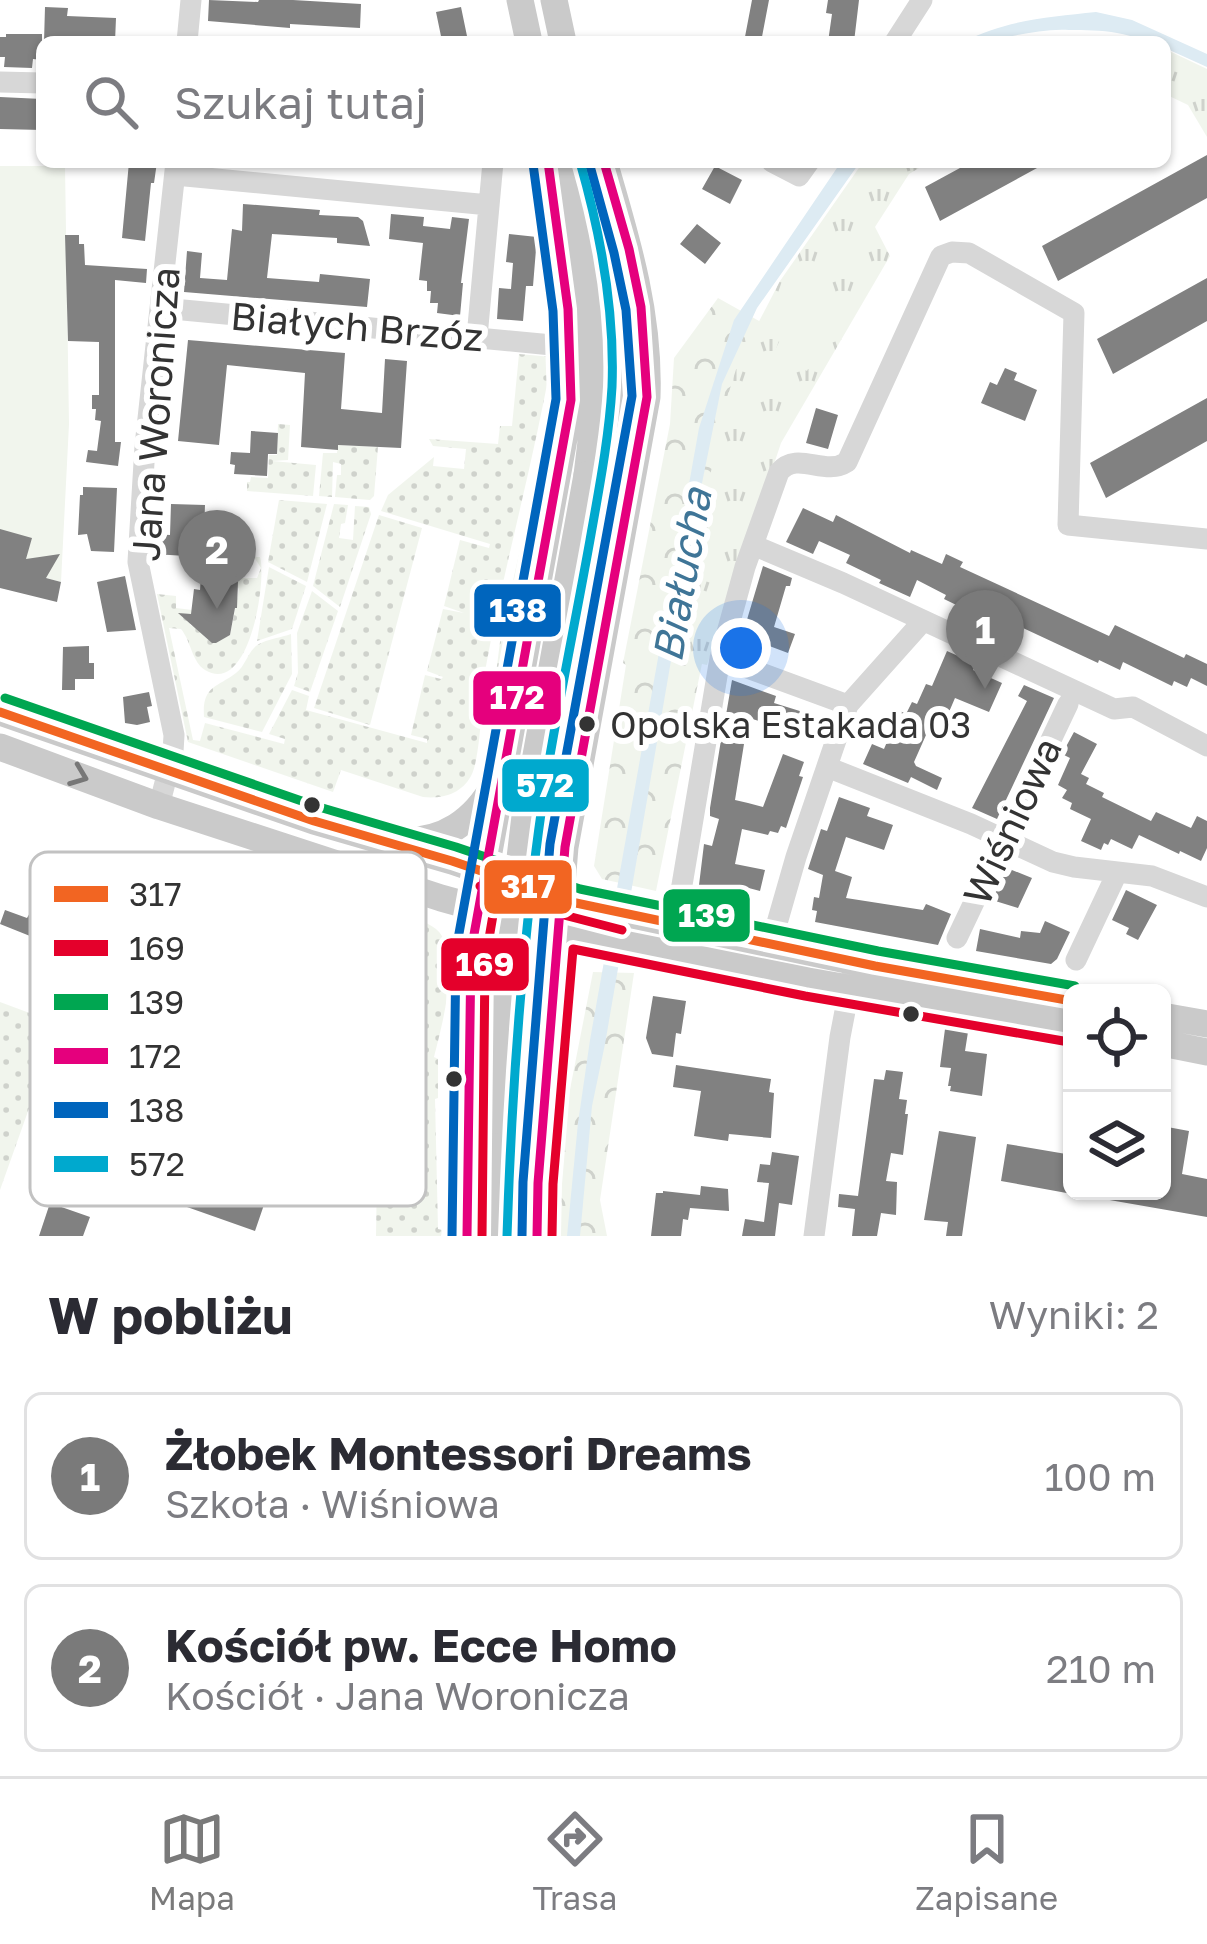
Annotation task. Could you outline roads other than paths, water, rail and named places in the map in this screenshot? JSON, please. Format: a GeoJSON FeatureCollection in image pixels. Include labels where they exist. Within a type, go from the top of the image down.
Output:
{"type":"FeatureCollection","features":[{"type":"Feature","properties":{"kind":"main road"},"geometry":{"type":"LineString","coordinates":[[520,0],[528,36]]}},
{"type":"Feature","properties":{"kind":"main road"},"geometry":{"type":"LineString","coordinates":[[554,0],[562,36]]}},
{"type":"Feature","properties":{"kind":"main road"},"geometry":{"type":"LineString","coordinates":[[466,1236],[470,961],[571,400],[569,295],[549,168]]}},
{"type":"Feature","properties":{"kind":"main road"},"geometry":{"type":"LineString","coordinates":[[566,168],[587,253],[596,322],[598,478]]}},
{"type":"Feature","properties":{"kind":"main road"},"geometry":{"type":"LineString","coordinates":[[514,1236],[506,1121],[506,971],[525,816],[619,393],[618,318],[608,236],[591,168]]}},
{"type":"Feature","properties":{"kind":"main road"},"geometry":{"type":"LineString","coordinates":[[537,1236],[566,847],[644,421],[648,367],[638,287],[606,168]]}},
{"type":"Feature","properties":{"kind":"main road"},"geometry":{"type":"LineString","coordinates":[[0,712],[416,852]]}},
{"type":"Feature","properties":{"kind":"main road"},"geometry":{"type":"LineString","coordinates":[[508,738],[581,751]]}},
{"type":"Feature","properties":{"kind":"main road"},"geometry":{"type":"LineString","coordinates":[[0,747],[302,852]]}},
{"type":"Feature","properties":{"kind":"main road"},"geometry":{"type":"LineString","coordinates":[[367,838],[411,842],[444,835],[475,813],[502,772]]}},
{"type":"Feature","properties":{"kind":"main road"},"geometry":{"type":"LineString","coordinates":[[426,855],[603,909],[770,944],[852,976],[1063,1025]]}},
{"type":"Feature","properties":{"kind":"main road"},"geometry":{"type":"LineString","coordinates":[[426,892],[559,931],[646,950],[1063,999]]}},
{"type":"Feature","properties":{"kind":"main road"},"geometry":{"type":"LineString","coordinates":[[1171,1018],[1207,1024]]}},
{"type":"Feature","properties":{"kind":"main road"},"geometry":{"type":"LineString","coordinates":[[1171,1045],[1207,1052]]}},
{"type":"Feature","properties":{"kind":"main road"},"geometry":{"type":"LineString","coordinates":[[492,1236],[506,1121]]}},
{"type":"Feature","properties":{"kind":"street"},"geometry":{"type":"LineString","coordinates":[[188,36],[191,0]]}},
{"type":"Feature","properties":{"kind":"street"},"geometry":{"type":"LineString","coordinates":[[900,36],[922,0]]}},
{"type":"Feature","properties":{"kind":"street"},"geometry":{"type":"LineString","coordinates":[[0,82],[36,83]]}},
{"type":"Feature","properties":{"kind":"street"},"geometry":{"type":"LineString","coordinates":[[477,338],[492,168]]}},
{"type":"Feature","properties":{"kind":"street"},"geometry":{"type":"LineString","coordinates":[[175,169],[489,206]]}},
{"type":"Feature","properties":{"kind":"street","name":"Jana Woronicza"},"geometry":{"type":"LineString","coordinates":[[159,806],[174,736],[138,562],[145,446],[175,169]]}},
{"type":"Feature","properties":{"kind":"street"},"geometry":{"type":"LineString","coordinates":[[681,891],[720,658],[778,472],[792,461],[832,469],[847,463],[941,256],[969,253],[1074,313],[1068,525],[1207,539]]}},
{"type":"Feature","properties":{"kind":"street","name":"Białych Brzóz"},"geometry":{"type":"LineString","coordinates":[[162,308],[552,345]]}},
{"type":"Feature","properties":{"kind":"street","name":"Wiśniowa"},"geometry":{"type":"LineString","coordinates":[[753,545],[1114,709],[1133,706],[1207,746]]}},
{"type":"Feature","properties":{"kind":"street"},"geometry":{"type":"LineString","coordinates":[[770,944],[848,704],[922,621]]}},
{"type":"Feature","properties":{"kind":"street"},"geometry":{"type":"LineString","coordinates":[[720,658],[848,704]]}},
{"type":"Feature","properties":{"kind":"street","name":"Wiśniowa"},"geometry":{"type":"LineString","coordinates":[[957,938],[1068,704]]}},
{"type":"Feature","properties":{"kind":"street"},"geometry":{"type":"LineString","coordinates":[[827,766],[1053,862],[1168,880],[1207,897]]}},
{"type":"Feature","properties":{"kind":"street"},"geometry":{"type":"LineString","coordinates":[[1076,960],[1117,873]]}},
{"type":"Feature","properties":{"kind":"street"},"geometry":{"type":"LineString","coordinates":[[814,1236],[852,976]]}},
{"type":"Feature","properties":{"kind":"water"},"geometry":{"type":"Polygon","coordinates":[[[1096,12],[1132,20],[1167,36],[1056,30],[977,36],[1045,18],[1096,12]]]}},
{"type":"Feature","properties":{"kind":"water"},"geometry":{"type":"Polygon","coordinates":[[[1171,38],[1207,54],[1207,67],[1171,51],[1171,38]]]}},
{"type":"Feature","properties":{"kind":"water","name":"Białucha"},"geometry":{"type":"Polygon","coordinates":[[[837,168],[856,168],[757,308],[722,384],[592,1106],[580,1236],[567,1236],[590,1040],[699,428],[734,320],[837,168]]]}},
{"type":"Feature","properties":{"kind":"place","name":"Kościół pw. Ecce Homo"},"geometry":{"type":"Point","coordinates":[217,609]}},
{"type":"Feature","properties":{"kind":"place","name":"Żłobek Montessori Dreams"},"geometry":{"type":"Point","coordinates":[985,689]}},
{"type":"Feature","properties":{"kind":"place","name":"Opolska Estakada 03"},"geometry":{"type":"Point","coordinates":[587,724]}}]}
